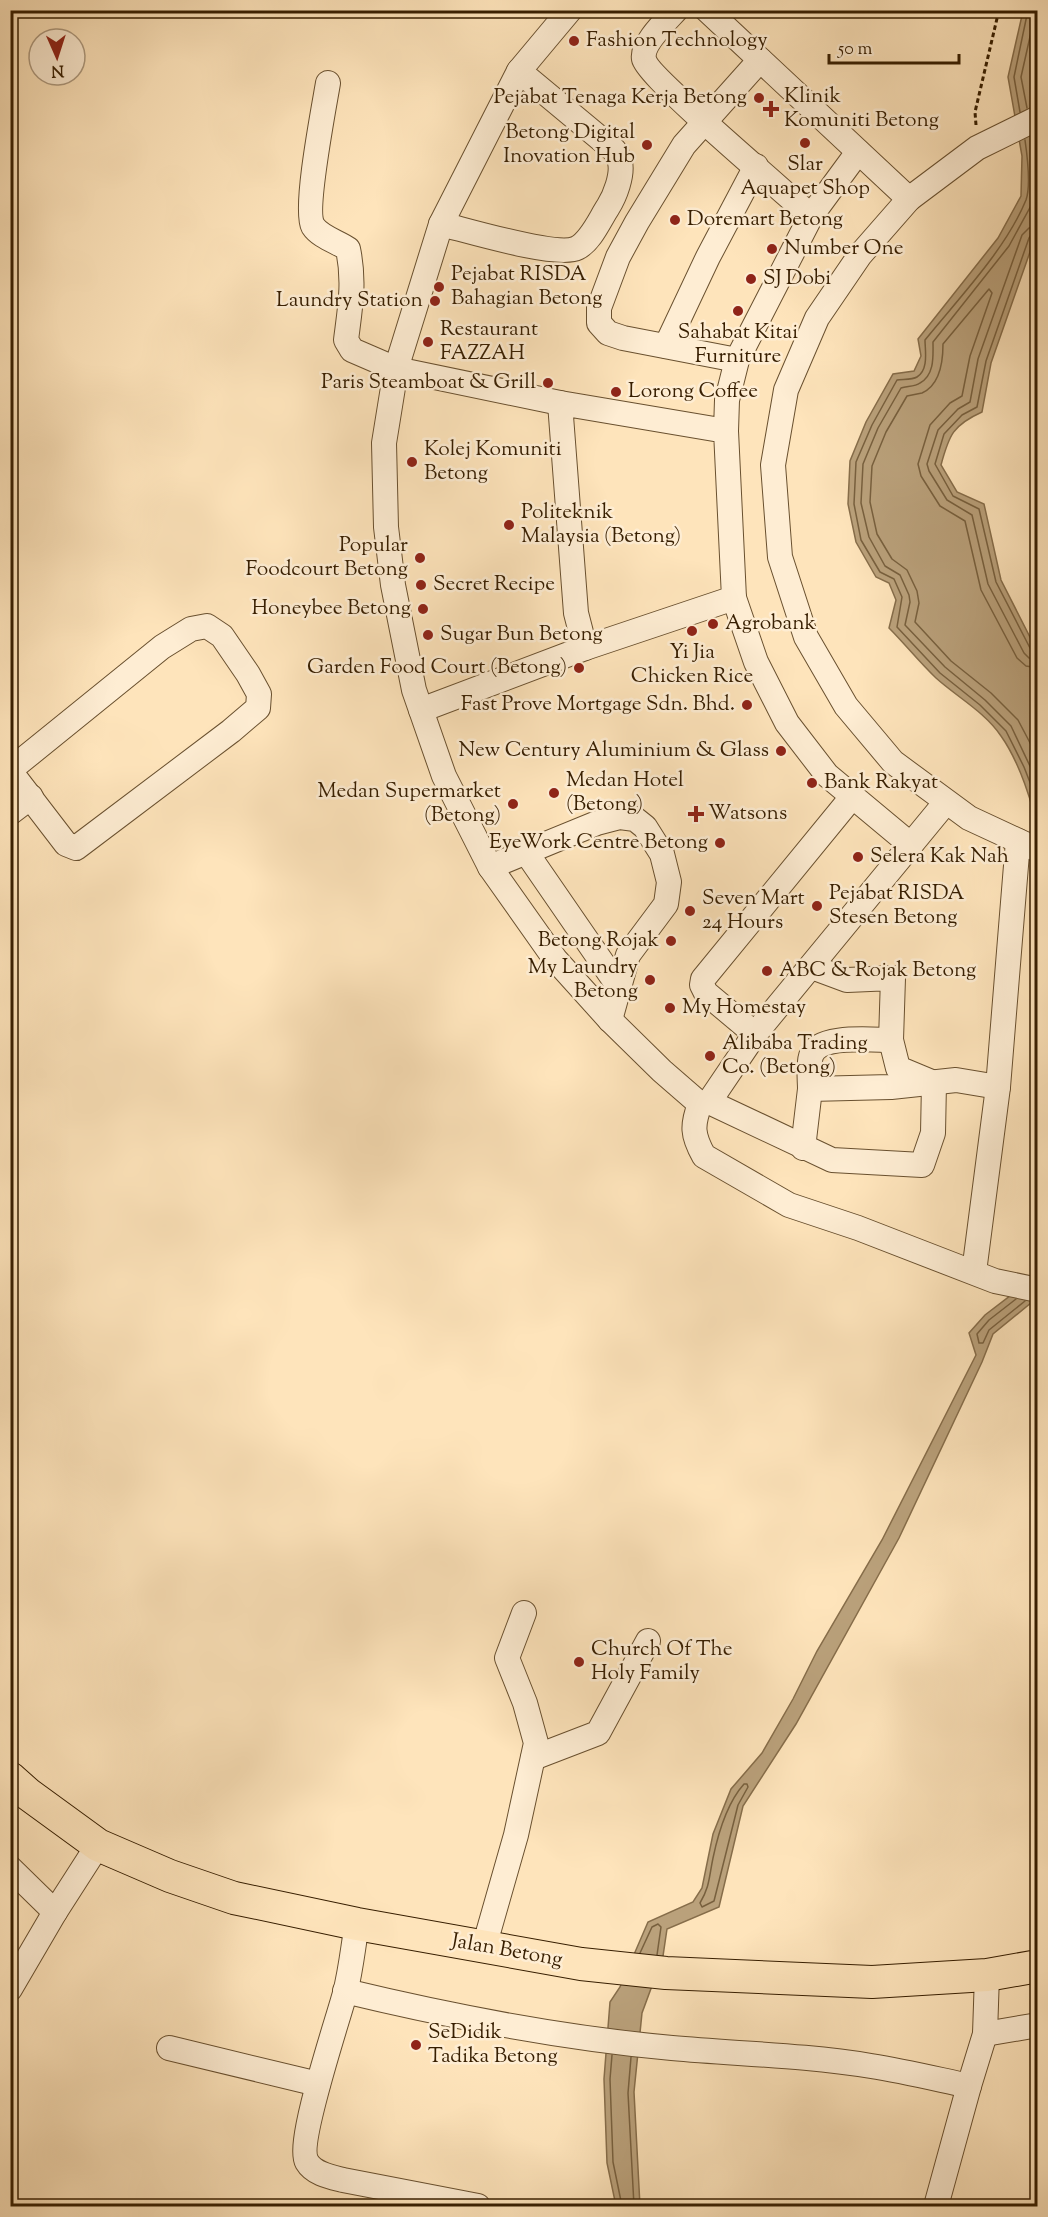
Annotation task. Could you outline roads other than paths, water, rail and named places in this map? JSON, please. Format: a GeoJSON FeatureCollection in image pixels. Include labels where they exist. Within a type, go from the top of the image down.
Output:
{"type":"FeatureCollection","features":[{"type":"Feature","properties":{"kind":"main road","name":"Jalan Betong"},"geometry":{"type":"LineString","coordinates":[[10,1778],[28,1794],[98,1845],[170,1876],[234,1898],[357,1924],[581,1964],[658,1972],[872,1982],[987,1976],[1038,1966]]}},
{"type":"Feature","properties":{"kind":"street"},"geometry":{"type":"LineString","coordinates":[[570,10],[519,72],[441,224],[396,369],[384,443],[386,527],[393,585],[414,690],[444,776],[490,867],[555,959],[610,1020],[663,1071],[705,1103],[832,1160],[922,1165],[933,1132],[934,1083]]}},
{"type":"Feature","properties":{"kind":"street"},"geometry":{"type":"LineString","coordinates":[[675,10],[650,40],[644,52],[644,61],[652,72],[705,122],[811,216]]}},
{"type":"Feature","properties":{"kind":"street"},"geometry":{"type":"LineString","coordinates":[[707,10],[909,199]]}},
{"type":"Feature","properties":{"kind":"street"},"geometry":{"type":"LineString","coordinates":[[737,360],[623,338],[608,333],[599,322],[599,308],[618,257],[684,146],[760,60]]}},
{"type":"Feature","properties":{"kind":"street"},"geometry":{"type":"LineString","coordinates":[[441,224],[563,251],[578,248],[610,203],[618,182],[621,163],[615,150],[519,72]]}},
{"type":"Feature","properties":{"kind":"street"},"geometry":{"type":"LineString","coordinates":[[328,83],[310,218],[314,228],[348,249],[353,270],[353,288],[346,340],[352,350],[396,369],[560,403],[726,431]]}},
{"type":"Feature","properties":{"kind":"street"},"geometry":{"type":"LineString","coordinates":[[985,1276],[998,1087],[1029,846],[969,818],[893,762],[846,706],[806,637],[780,556],[772,465],[786,390],[817,318],[860,255],[909,199],[977,148],[1038,118]]}},
{"type":"Feature","properties":{"kind":"street"},"geometry":{"type":"LineString","coordinates":[[858,152],[811,216],[737,360],[727,400],[726,431],[734,598],[756,662],[787,723],[826,775],[911,845]]}},
{"type":"Feature","properties":{"kind":"street"},"geometry":{"type":"LineString","coordinates":[[666,346],[708,256],[756,166]]}},
{"type":"Feature","properties":{"kind":"street"},"geometry":{"type":"LineString","coordinates":[[560,403],[576,613],[585,648]]}},
{"type":"Feature","properties":{"kind":"street"},"geometry":{"type":"LineString","coordinates":[[421,710],[585,648],[734,598]]}},
{"type":"Feature","properties":{"kind":"street"},"geometry":{"type":"LineString","coordinates":[[207,626],[222,636],[260,694],[258,708],[231,731],[76,848],[66,844],[10,770],[162,647],[191,629],[207,626]]}},
{"type":"Feature","properties":{"kind":"street"},"geometry":{"type":"LineString","coordinates":[[10,813],[31,797]]}},
{"type":"Feature","properties":{"kind":"street"},"geometry":{"type":"LineString","coordinates":[[755,1035],[706,993],[702,985],[703,979],[708,970],[852,797]]}},
{"type":"Feature","properties":{"kind":"street"},"geometry":{"type":"LineString","coordinates":[[946,802],[755,1035],[705,1103],[694,1122],[696,1142],[704,1156],[789,1204],[985,1276],[1038,1290]]}},
{"type":"Feature","properties":{"kind":"street"},"geometry":{"type":"LineString","coordinates":[[490,867],[597,823],[620,817],[635,819],[645,827],[662,854],[669,882],[666,904],[628,954],[610,1020]]}},
{"type":"Feature","properties":{"kind":"street"},"geometry":{"type":"LineString","coordinates":[[526,852],[619,987]]}},
{"type":"Feature","properties":{"kind":"street"},"geometry":{"type":"LineString","coordinates":[[812,967],[847,980],[893,978],[891,1040],[898,1068],[934,1083]]}},
{"type":"Feature","properties":{"kind":"street"},"geometry":{"type":"LineString","coordinates":[[803,1148],[810,1089],[811,1056],[818,1045],[831,1041],[891,1040]]}},
{"type":"Feature","properties":{"kind":"street"},"geometry":{"type":"LineString","coordinates":[[810,1089],[891,1087],[956,1080],[998,1087]]}},
{"type":"Feature","properties":{"kind":"street"},"geometry":{"type":"LineString","coordinates":[[484,1947],[516,1835],[536,1743],[525,1703],[507,1658],[524,1612]]}},
{"type":"Feature","properties":{"kind":"street"},"geometry":{"type":"LineString","coordinates":[[533,1758],[598,1733],[648,1641]]}},
{"type":"Feature","properties":{"kind":"street"},"geometry":{"type":"LineString","coordinates":[[10,1989],[98,1845]]}},
{"type":"Feature","properties":{"kind":"street"},"geometry":{"type":"LineString","coordinates":[[10,1868],[55,1912]]}},
{"type":"Feature","properties":{"kind":"street"},"geometry":{"type":"LineString","coordinates":[[357,1924],[345,1991],[318,2084],[305,2154],[306,2161],[322,2174],[344,2180],[478,2206]]}},
{"type":"Feature","properties":{"kind":"street"},"geometry":{"type":"LineString","coordinates":[[936,2206],[985,2034],[987,1976]]}},
{"type":"Feature","properties":{"kind":"street"},"geometry":{"type":"LineString","coordinates":[[345,1991],[423,2010],[514,2028],[671,2048],[811,2058],[871,2066],[969,2086]]}},
{"type":"Feature","properties":{"kind":"street"},"geometry":{"type":"LineString","coordinates":[[985,2034],[1038,2025]]}},
{"type":"Feature","properties":{"kind":"street"},"geometry":{"type":"LineString","coordinates":[[169,2048],[318,2084]]}},
{"type":"Feature","properties":{"kind":"water"},"geometry":{"type":"Polygon","coordinates":[[[1023,11],[1037,11],[1037,232],[991,363],[982,412],[964,422],[954,432],[941,465],[957,492],[984,504],[1001,580],[1037,651],[1037,834],[1025,784],[1001,736],[979,712],[936,678],[889,628],[896,600],[889,583],[876,577],[856,542],[848,504],[850,461],[866,422],[893,374],[914,371],[921,356],[918,339],[998,238],[1021,196],[1022,156],[1008,77],[1023,11]]]}},
{"type":"Feature","properties":{"kind":"water"},"geometry":{"type":"Polygon","coordinates":[[[1037,1268],[1037,1298],[993,1334],[899,1538],[796,1724],[743,1806],[719,1907],[667,1929],[663,1956],[642,2013],[634,2092],[640,2206],[616,2206],[607,2163],[604,2079],[610,2002],[620,1987],[648,1922],[693,1902],[702,1888],[713,1834],[731,1789],[762,1753],[817,1651],[882,1540],[976,1355],[969,1333],[985,1315],[1036,1276],[1037,1268]]]}},
{"type":"Feature","properties":{"kind":"place","name":"Fashion Technology"},"geometry":{"type":"Point","coordinates":[574,41]}},
{"type":"Feature","properties":{"kind":"place","name":"Pejabat Tenaga Kerja Betong"},"geometry":{"type":"Point","coordinates":[759,98]}},
{"type":"Feature","properties":{"kind":"place","name":"Klinik Komuniti Betong"},"geometry":{"type":"Point","coordinates":[771,109]}},
{"type":"Feature","properties":{"kind":"place","name":"Slar Aquapet Shop"},"geometry":{"type":"Point","coordinates":[805,143]}},
{"type":"Feature","properties":{"kind":"place","name":"Betong Digital Inovation Hub"},"geometry":{"type":"Point","coordinates":[647,145]}},
{"type":"Feature","properties":{"kind":"place","name":"Doremart Betong"},"geometry":{"type":"Point","coordinates":[675,220]}},
{"type":"Feature","properties":{"kind":"place","name":"Number One"},"geometry":{"type":"Point","coordinates":[772,249]}},
{"type":"Feature","properties":{"kind":"place","name":"SJ Dobi"},"geometry":{"type":"Point","coordinates":[751,279]}},
{"type":"Feature","properties":{"kind":"place","name":"Pejabat RISDA Bahagian Betong"},"geometry":{"type":"Point","coordinates":[439,287]}},
{"type":"Feature","properties":{"kind":"place","name":"Laundry Station"},"geometry":{"type":"Point","coordinates":[435,301]}},
{"type":"Feature","properties":{"kind":"place","name":"Sahabat Kitai Furniture"},"geometry":{"type":"Point","coordinates":[738,311]}},
{"type":"Feature","properties":{"kind":"place","name":"Restaurant FAZZAH"},"geometry":{"type":"Point","coordinates":[428,342]}},
{"type":"Feature","properties":{"kind":"place","name":"Paris Steamboat & Grill"},"geometry":{"type":"Point","coordinates":[548,383]}},
{"type":"Feature","properties":{"kind":"place","name":"Lorong Coffee"},"geometry":{"type":"Point","coordinates":[616,392]}},
{"type":"Feature","properties":{"kind":"place","name":"Kolej Komuniti Betong"},"geometry":{"type":"Point","coordinates":[412,462]}},
{"type":"Feature","properties":{"kind":"place","name":"Politeknik Malaysia (Betong)"},"geometry":{"type":"Point","coordinates":[509,525]}},
{"type":"Feature","properties":{"kind":"place","name":"Popular Foodcourt Betong"},"geometry":{"type":"Point","coordinates":[420,558]}},
{"type":"Feature","properties":{"kind":"place","name":"Secret Recipe"},"geometry":{"type":"Point","coordinates":[421,585]}},
{"type":"Feature","properties":{"kind":"place","name":"Honeybee Betong"},"geometry":{"type":"Point","coordinates":[423,609]}},
{"type":"Feature","properties":{"kind":"place","name":"Agrobank"},"geometry":{"type":"Point","coordinates":[713,624]}},
{"type":"Feature","properties":{"kind":"place","name":"Yi Jia Chicken Rice"},"geometry":{"type":"Point","coordinates":[692,631]}},
{"type":"Feature","properties":{"kind":"place","name":"Sugar Bun Betong"},"geometry":{"type":"Point","coordinates":[428,635]}},
{"type":"Feature","properties":{"kind":"place","name":"Garden Food Court (Betong)"},"geometry":{"type":"Point","coordinates":[579,668]}},
{"type":"Feature","properties":{"kind":"place","name":"Fast Prove Mortgage Sdn. Bhd."},"geometry":{"type":"Point","coordinates":[747,705]}},
{"type":"Feature","properties":{"kind":"place","name":"New Century Aluminium & Glass"},"geometry":{"type":"Point","coordinates":[781,751]}},
{"type":"Feature","properties":{"kind":"place","name":"Bank Rakyat"},"geometry":{"type":"Point","coordinates":[812,783]}},
{"type":"Feature","properties":{"kind":"place","name":"Medan Hotel (Betong)"},"geometry":{"type":"Point","coordinates":[554,793]}},
{"type":"Feature","properties":{"kind":"place","name":"Medan Supermarket (Betong)"},"geometry":{"type":"Point","coordinates":[513,804]}},
{"type":"Feature","properties":{"kind":"place","name":"Watsons"},"geometry":{"type":"Point","coordinates":[696,814]}},
{"type":"Feature","properties":{"kind":"place","name":"EyeWork Centre Betong"},"geometry":{"type":"Point","coordinates":[720,843]}},
{"type":"Feature","properties":{"kind":"place","name":"Selera Kak Nah"},"geometry":{"type":"Point","coordinates":[858,857]}},
{"type":"Feature","properties":{"kind":"place","name":"Pejabat RISDA Stesen Betong"},"geometry":{"type":"Point","coordinates":[817,906]}},
{"type":"Feature","properties":{"kind":"place","name":"Seven Mart 24 Hours"},"geometry":{"type":"Point","coordinates":[690,911]}},
{"type":"Feature","properties":{"kind":"place","name":"Betong Rojak"},"geometry":{"type":"Point","coordinates":[671,941]}},
{"type":"Feature","properties":{"kind":"place","name":"ABC & Rojak Betong"},"geometry":{"type":"Point","coordinates":[767,971]}},
{"type":"Feature","properties":{"kind":"place","name":"My Laundry Betong"},"geometry":{"type":"Point","coordinates":[650,980]}},
{"type":"Feature","properties":{"kind":"place","name":"My Homestay"},"geometry":{"type":"Point","coordinates":[670,1008]}},
{"type":"Feature","properties":{"kind":"place","name":"Alibaba Trading Co. (Betong)"},"geometry":{"type":"Point","coordinates":[710,1056]}},
{"type":"Feature","properties":{"kind":"place","name":"Church Of The Holy Family"},"geometry":{"type":"Point","coordinates":[579,1662]}},
{"type":"Feature","properties":{"kind":"place","name":"SeDidik Tadika Betong"},"geometry":{"type":"Point","coordinates":[416,2045]}}]}
